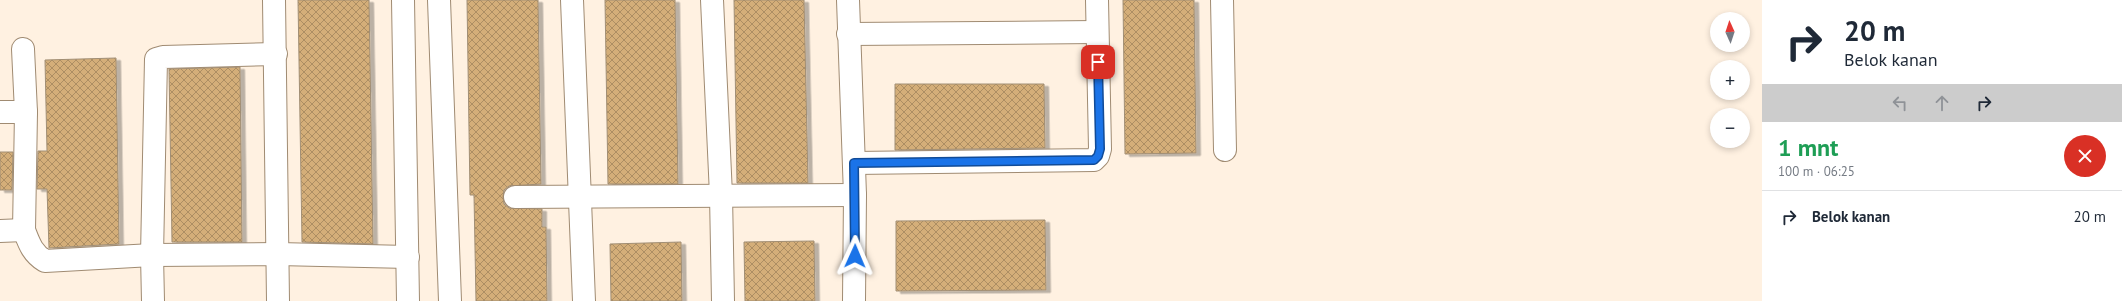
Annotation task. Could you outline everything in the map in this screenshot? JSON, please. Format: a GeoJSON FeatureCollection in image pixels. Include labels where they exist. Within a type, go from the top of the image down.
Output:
{"type":"FeatureCollection","features":[{"type":"Feature","properties":{"kind":"street"},"geometry":{"type":"LineString","coordinates":[[274,0],[276,54],[278,301]]}},
{"type":"Feature","properties":{"kind":"street"},"geometry":{"type":"LineString","coordinates":[[403,0],[408,301]]}},
{"type":"Feature","properties":{"kind":"street"},"geometry":{"type":"LineString","coordinates":[[440,0],[450,301]]}},
{"type":"Feature","properties":{"kind":"street"},"geometry":{"type":"LineString","coordinates":[[572,0],[581,195],[584,301]]}},
{"type":"Feature","properties":{"kind":"street"},"geometry":{"type":"LineString","coordinates":[[712,0],[722,194],[723,301]]}},
{"type":"Feature","properties":{"kind":"street"},"geometry":{"type":"LineString","coordinates":[[848,0],[848,34],[855,195],[854,301]]}},
{"type":"Feature","properties":{"kind":"street"},"geometry":{"type":"LineString","coordinates":[[854,163],[1094,160],[1098,156],[1100,149],[1097,0]]}},
{"type":"Feature","properties":{"kind":"street"},"geometry":{"type":"LineString","coordinates":[[1222,0],[1225,150]]}},
{"type":"Feature","properties":{"kind":"street"},"geometry":{"type":"LineString","coordinates":[[848,34],[1097,32]]}},
{"type":"Feature","properties":{"kind":"street"},"geometry":{"type":"LineString","coordinates":[[23,49],[26,112],[24,230],[36,256],[45,261],[152,255],[278,254],[408,257]]}},
{"type":"Feature","properties":{"kind":"street"},"geometry":{"type":"LineString","coordinates":[[153,301],[152,255],[156,59],[163,57],[276,54]]}},
{"type":"Feature","properties":{"kind":"street"},"geometry":{"type":"LineString","coordinates":[[0,112],[26,112]]}},
{"type":"Feature","properties":{"kind":"street"},"geometry":{"type":"LineString","coordinates":[[515,196],[722,194],[855,195]]}},
{"type":"Feature","properties":{"kind":"street"},"geometry":{"type":"LineString","coordinates":[[0,231],[24,230]]}},
{"type":"Feature","properties":{"kind":"building"},"geometry":{"type":"Polygon","coordinates":[[[298,0],[369,0],[373,244],[302,242],[298,0]]]}},
{"type":"Feature","properties":{"kind":"building"},"geometry":{"type":"Polygon","coordinates":[[[467,0],[538,0],[541,184],[509,186],[504,190],[503,197],[504,204],[509,208],[542,209],[542,227],[546,227],[547,301],[476,301],[474,195],[470,195],[467,0]]]}},
{"type":"Feature","properties":{"kind":"building"},"geometry":{"type":"Polygon","coordinates":[[[605,0],[675,0],[678,184],[608,184],[605,0]]]}},
{"type":"Feature","properties":{"kind":"building"},"geometry":{"type":"Polygon","coordinates":[[[734,0],[804,0],[808,183],[737,183],[734,0]]]}},
{"type":"Feature","properties":{"kind":"building"},"geometry":{"type":"Polygon","coordinates":[[[1123,0],[1194,0],[1196,153],[1125,154],[1123,0]]]}},
{"type":"Feature","properties":{"kind":"building"},"geometry":{"type":"Polygon","coordinates":[[[116,58],[119,244],[49,248],[47,189],[37,189],[38,151],[47,151],[45,60],[116,58]]]}},
{"type":"Feature","properties":{"kind":"building"},"geometry":{"type":"Polygon","coordinates":[[[240,67],[242,242],[172,242],[169,69],[240,67]]]}},
{"type":"Feature","properties":{"kind":"building"},"geometry":{"type":"Polygon","coordinates":[[[895,84],[1044,84],[1045,148],[895,150],[895,84]]]}},
{"type":"Feature","properties":{"kind":"building"},"geometry":{"type":"Polygon","coordinates":[[[0,152],[13,152],[12,190],[0,190],[0,152]]]}},
{"type":"Feature","properties":{"kind":"building"},"geometry":{"type":"Polygon","coordinates":[[[1045,220],[1046,290],[896,291],[896,221],[1045,220]]]}},
{"type":"Feature","properties":{"kind":"building"},"geometry":{"type":"Polygon","coordinates":[[[814,241],[815,301],[745,301],[744,242],[814,241]]]}},
{"type":"Feature","properties":{"kind":"building"},"geometry":{"type":"Polygon","coordinates":[[[681,242],[682,301],[611,301],[610,244],[681,242]]]}},
{"type":"Feature","properties":{"kind":"route"},"geometry":{"type":"LineString","coordinates":[[855,256],[854,163],[1094,160],[1098,156],[1100,149],[1098,62]]}}]}
